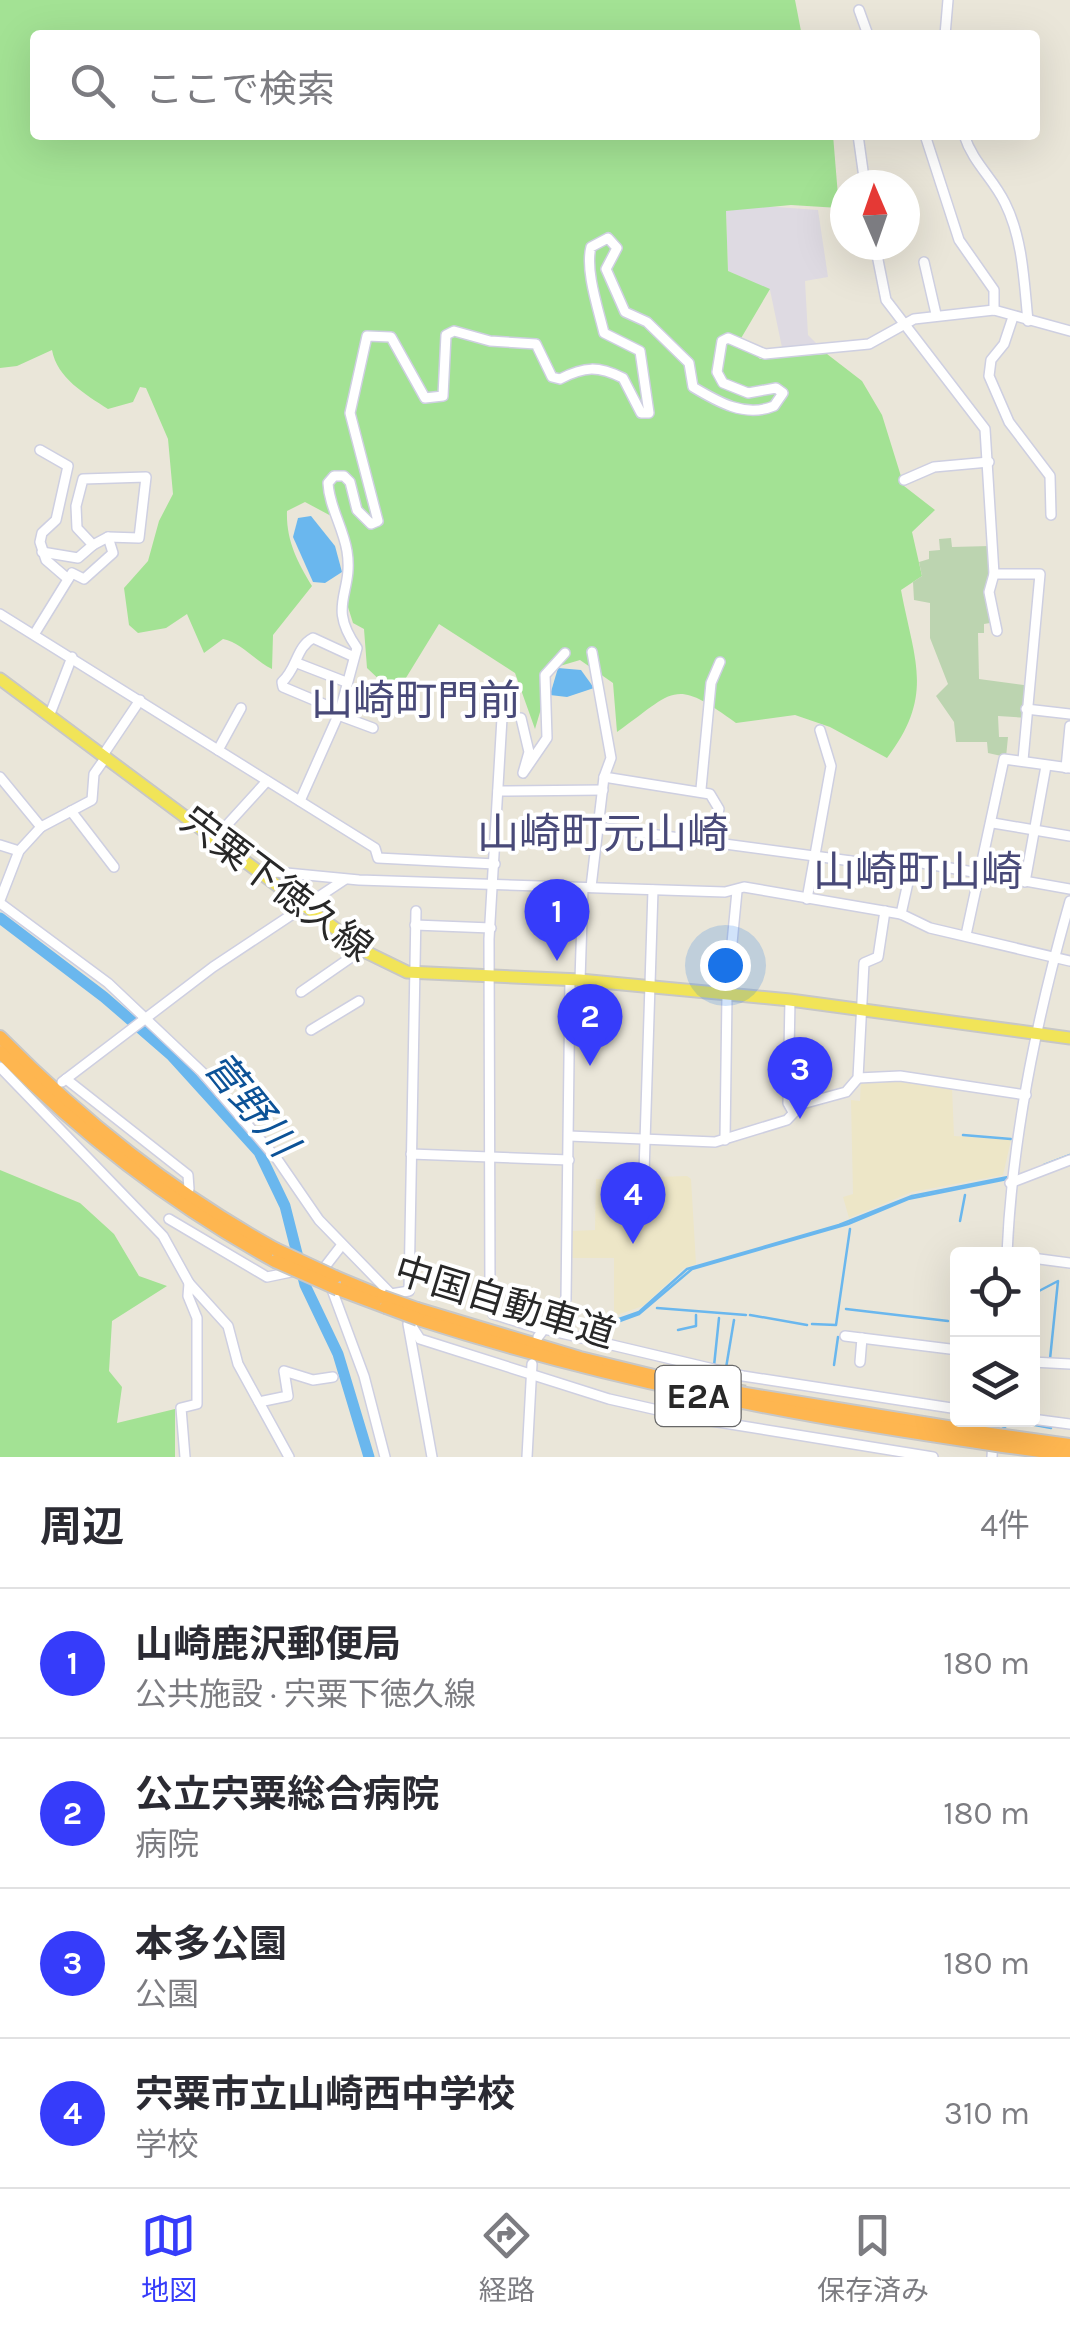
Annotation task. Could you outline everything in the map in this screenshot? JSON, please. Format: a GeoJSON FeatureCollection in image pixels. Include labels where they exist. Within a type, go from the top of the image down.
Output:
{"type":"FeatureCollection","features":[{"type":"Feature","properties":{"kind":"highway","name":"中国自動車道"},"geometry":{"type":"LineString","coordinates":[[0,1037],[128,1156],[275,1255]]}},
{"type":"Feature","properties":{"kind":"highway","name":"中国自動車道"},"geometry":{"type":"LineString","coordinates":[[0,1052],[135,1174],[197,1216],[336,1283],[386,1299],[414,1316],[690,1385],[1070,1455]]}},
{"type":"Feature","properties":{"kind":"highway","name":"中国自動車道"},"geometry":{"type":"LineString","coordinates":[[1003,1441],[1070,1445]]}},
{"type":"Feature","properties":{"kind":"main road","name":"宍粟下徳久線"},"geometry":{"type":"LineString","coordinates":[[0,679],[386,964],[413,972],[576,980],[790,1000],[1070,1038]]}},
{"type":"Feature","properties":{"kind":"street"},"geometry":{"type":"LineString","coordinates":[[945,30],[948,0]]}},
{"type":"Feature","properties":{"kind":"street"},"geometry":{"type":"LineString","coordinates":[[860,10],[866,30]]}},
{"type":"Feature","properties":{"kind":"street"},"geometry":{"type":"LineString","coordinates":[[859,140],[863,170]]}},
{"type":"Feature","properties":{"kind":"street"},"geometry":{"type":"LineString","coordinates":[[927,140],[960,240],[994,290],[994,310]]}},
{"type":"Feature","properties":{"kind":"street"},"geometry":{"type":"LineString","coordinates":[[966,140],[975,164],[1006,205],[1020,251],[1028,321]]}},
{"type":"Feature","properties":{"kind":"street"},"geometry":{"type":"LineString","coordinates":[[300,801],[339,713],[357,648],[343,628],[340,596],[348,576],[348,556],[328,482],[334,476],[344,476],[363,519],[371,524],[378,521],[378,509],[353,437],[350,413],[367,336],[391,336],[426,398],[443,396],[442,354],[446,336],[454,331],[490,341],[536,344],[543,351],[552,378],[600,367],[623,378],[632,403],[641,413],[649,412],[640,351],[604,333],[588,259],[591,246],[608,238],[616,248],[606,269],[625,312],[647,322],[688,363],[693,387],[720,403],[748,411],[764,410],[783,398],[776,388],[748,394],[723,383],[718,356],[722,342],[728,338],[765,354],[869,344],[906,323],[936,314],[994,310],[1070,331]]}},
{"type":"Feature","properties":{"kind":"street"},"geometry":{"type":"LineString","coordinates":[[877,260],[886,300],[984,429],[994,574],[989,592],[997,631]]}},
{"type":"Feature","properties":{"kind":"street"},"geometry":{"type":"LineString","coordinates":[[924,262],[936,314]]}},
{"type":"Feature","properties":{"kind":"street"},"geometry":{"type":"LineString","coordinates":[[1013,316],[1004,344],[990,360],[989,376],[1009,422],[1050,476],[1051,515]]}},
{"type":"Feature","properties":{"kind":"street"},"geometry":{"type":"LineString","coordinates":[[40,450],[68,466],[56,520],[42,534],[42,552],[68,579]]}},
{"type":"Feature","properties":{"kind":"street"},"geometry":{"type":"LineString","coordinates":[[904,480],[934,467],[989,462]]}},
{"type":"Feature","properties":{"kind":"street"},"geometry":{"type":"LineString","coordinates":[[42,552],[78,558],[108,538],[139,538],[146,477],[83,479],[76,506],[77,528],[93,545]]}},
{"type":"Feature","properties":{"kind":"street"},"geometry":{"type":"LineString","coordinates":[[34,632],[72,572],[84,579],[113,553],[108,538]]}},
{"type":"Feature","properties":{"kind":"street"},"geometry":{"type":"LineString","coordinates":[[994,574],[1040,574],[1023,760]]}},
{"type":"Feature","properties":{"kind":"street"},"geometry":{"type":"LineString","coordinates":[[0,614],[375,848],[378,858],[495,864]]}},
{"type":"Feature","properties":{"kind":"street"},"geometry":{"type":"LineString","coordinates":[[352,656],[313,638],[302,645],[297,663],[282,682],[283,688],[373,728]]}},
{"type":"Feature","properties":{"kind":"street"},"geometry":{"type":"LineString","coordinates":[[540,1331],[566,1304],[568,1136],[576,980],[610,740],[592,652]]}},
{"type":"Feature","properties":{"kind":"street"},"geometry":{"type":"LineString","coordinates":[[521,718],[529,752],[523,773],[547,738],[545,675],[565,654]]}},
{"type":"Feature","properties":{"kind":"street"},"geometry":{"type":"LineString","coordinates":[[50,714],[72,657]]}},
{"type":"Feature","properties":{"kind":"street"},"geometry":{"type":"LineString","coordinates":[[701,790],[711,683],[720,662]]}},
{"type":"Feature","properties":{"kind":"street"},"geometry":{"type":"LineString","coordinates":[[297,663],[346,682]]}},
{"type":"Feature","properties":{"kind":"street"},"geometry":{"type":"LineString","coordinates":[[140,700],[94,774],[92,800],[40,827],[19,851],[0,902],[68,950],[144,1016],[242,1118],[386,1299],[409,1291],[416,910]]}},
{"type":"Feature","properties":{"kind":"street"},"geometry":{"type":"LineString","coordinates":[[503,700],[490,928],[494,1314],[540,1331],[743,1380],[950,1409]]}},
{"type":"Feature","properties":{"kind":"street"},"geometry":{"type":"LineString","coordinates":[[218,750],[241,708]]}},
{"type":"Feature","properties":{"kind":"street"},"geometry":{"type":"LineString","coordinates":[[1026,709],[1070,714]]}},
{"type":"Feature","properties":{"kind":"street"},"geometry":{"type":"LineString","coordinates":[[966,935],[1004,759],[1068,768],[1070,726]]}},
{"type":"Feature","properties":{"kind":"street"},"geometry":{"type":"LineString","coordinates":[[808,899],[831,766],[820,730]]}},
{"type":"Feature","properties":{"kind":"street"},"geometry":{"type":"LineString","coordinates":[[1025,882],[1046,766]]}},
{"type":"Feature","properties":{"kind":"street"},"geometry":{"type":"LineString","coordinates":[[0,777],[40,827]]}},
{"type":"Feature","properties":{"kind":"street"},"geometry":{"type":"LineString","coordinates":[[604,777],[710,794],[719,810],[711,843]]}},
{"type":"Feature","properties":{"kind":"street"},"geometry":{"type":"LineString","coordinates":[[216,837],[266,782]]}},
{"type":"Feature","properties":{"kind":"street"},"geometry":{"type":"LineString","coordinates":[[498,792],[603,790]]}},
{"type":"Feature","properties":{"kind":"street"},"geometry":{"type":"LineString","coordinates":[[71,811],[114,867]]}},
{"type":"Feature","properties":{"kind":"street"},"geometry":{"type":"LineString","coordinates":[[993,823],[1070,836]]}},
{"type":"Feature","properties":{"kind":"street"},"geometry":{"type":"LineString","coordinates":[[598,826],[911,869]]}},
{"type":"Feature","properties":{"kind":"street"},"geometry":{"type":"LineString","coordinates":[[0,845],[19,851]]}},
{"type":"Feature","properties":{"kind":"street"},"geometry":{"type":"LineString","coordinates":[[414,860],[414,882]]}},
{"type":"Feature","properties":{"kind":"street"},"geometry":{"type":"LineString","coordinates":[[901,914],[916,862],[1070,889]]}},
{"type":"Feature","properties":{"kind":"street"},"geometry":{"type":"LineString","coordinates":[[268,876],[276,872],[346,880],[653,890],[744,888],[901,914],[930,928],[1070,961]]}},
{"type":"Feature","properties":{"kind":"street"},"geometry":{"type":"LineString","coordinates":[[189,1188],[188,1175],[64,1081],[144,1016],[346,880]]}},
{"type":"Feature","properties":{"kind":"street"},"geometry":{"type":"LineString","coordinates":[[644,1173],[653,890]]}},
{"type":"Feature","properties":{"kind":"street"},"geometry":{"type":"LineString","coordinates":[[725,1140],[727,995],[738,891]]}},
{"type":"Feature","properties":{"kind":"street"},"geometry":{"type":"LineString","coordinates":[[1007,1247],[1010,1183],[1036,1034],[1070,901]]}},
{"type":"Feature","properties":{"kind":"street"},"geometry":{"type":"LineString","coordinates":[[568,1136],[725,1140],[787,1120],[802,1104],[846,1092],[858,1078],[864,963],[878,956],[885,911]]}},
{"type":"Feature","properties":{"kind":"street"},"geometry":{"type":"LineString","coordinates":[[415,926],[490,928]]}},
{"type":"Feature","properties":{"kind":"street"},"geometry":{"type":"LineString","coordinates":[[302,992],[363,949]]}},
{"type":"Feature","properties":{"kind":"street"},"geometry":{"type":"LineString","coordinates":[[790,1000],[788,1103],[792,1112]]}},
{"type":"Feature","properties":{"kind":"street"},"geometry":{"type":"LineString","coordinates":[[311,1030],[359,1002]]}},
{"type":"Feature","properties":{"kind":"street"},"geometry":{"type":"LineString","coordinates":[[0,1067],[39,1102],[157,1229],[190,1284],[228,1326],[238,1364],[289,1457]]}},
{"type":"Feature","properties":{"kind":"street"},"geometry":{"type":"LineString","coordinates":[[858,1078],[900,1076],[1026,1094]]}},
{"type":"Feature","properties":{"kind":"street"},"geometry":{"type":"LineString","coordinates":[[411,1154],[569,1160]]}},
{"type":"Feature","properties":{"kind":"street"},"geometry":{"type":"LineString","coordinates":[[1010,1183],[1070,1160]]}},
{"type":"Feature","properties":{"kind":"street"},"geometry":{"type":"LineString","coordinates":[[157,1229],[171,1215],[267,1278],[292,1272]]}},
{"type":"Feature","properties":{"kind":"street"},"geometry":{"type":"LineString","coordinates":[[342,1246],[324,1268],[364,1376],[385,1457]]}},
{"type":"Feature","properties":{"kind":"street"},"geometry":{"type":"LineString","coordinates":[[1040,1259],[1070,1263]]}},
{"type":"Feature","properties":{"kind":"street"},"geometry":{"type":"LineString","coordinates":[[185,1457],[181,1408],[197,1404],[198,1318],[188,1296],[190,1284]]}},
{"type":"Feature","properties":{"kind":"street"},"geometry":{"type":"LineString","coordinates":[[414,1316],[420,1339],[532,1370],[610,1399],[734,1425],[933,1457]]}},
{"type":"Feature","properties":{"kind":"street"},"geometry":{"type":"LineString","coordinates":[[414,1316],[432,1457]]}},
{"type":"Feature","properties":{"kind":"street"},"geometry":{"type":"LineString","coordinates":[[845,1336],[950,1349]]}},
{"type":"Feature","properties":{"kind":"street"},"geometry":{"type":"LineString","coordinates":[[860,1362],[862,1338]]}},
{"type":"Feature","properties":{"kind":"street"},"geometry":{"type":"LineString","coordinates":[[1040,1362],[1070,1364]]}},
{"type":"Feature","properties":{"kind":"street"},"geometry":{"type":"LineString","coordinates":[[527,1457],[532,1370]]}},
{"type":"Feature","properties":{"kind":"street"},"geometry":{"type":"LineString","coordinates":[[271,1371],[314,1380],[333,1377]]}},
{"type":"Feature","properties":{"kind":"street"},"geometry":{"type":"LineString","coordinates":[[259,1402],[288,1396],[284,1371]]}},
{"type":"Feature","properties":{"kind":"street"},"geometry":{"type":"LineString","coordinates":[[852,1407],[854,1393]]}},
{"type":"Feature","properties":{"kind":"street"},"geometry":{"type":"LineString","coordinates":[[734,1425],[736,1414]]}},
{"type":"Feature","properties":{"kind":"street"},"geometry":{"type":"LineString","coordinates":[[1040,1420],[1070,1424]]}},
{"type":"Feature","properties":{"kind":"street"},"geometry":{"type":"LineString","coordinates":[[992,1457],[994,1427]]}},
{"type":"Feature","properties":{"kind":"street"},"geometry":{"type":"LineString","coordinates":[[848,1444],[850,1430]]}},
{"type":"Feature","properties":{"kind":"shaded area"},"geometry":{"type":"Polygon","coordinates":[[[763,206],[818,210],[828,277],[805,281],[808,335],[827,354],[784,357],[770,290],[728,271],[726,211],[763,206]]]}},
{"type":"Feature","properties":{"kind":"shaded area"},"geometry":{"type":"Polygon","coordinates":[[[897,1079],[952,1088],[954,1136],[1011,1140],[1003,1175],[912,1192],[849,1218],[843,1197],[853,1194],[851,1100],[860,1101],[861,1080],[897,1079]]]}},
{"type":"Feature","properties":{"kind":"shaded area"},"geometry":{"type":"Polygon","coordinates":[[[596,1179],[691,1179],[696,1264],[684,1268],[643,1306],[614,1316],[614,1258],[572,1258],[572,1231],[595,1230],[596,1179]]]}},
{"type":"Feature","properties":{"kind":"green space"},"geometry":{"type":"Polygon","coordinates":[[[0,0],[795,0],[801,30],[30,30],[30,140],[833,140],[836,170],[830,170],[830,207],[791,205],[726,211],[728,271],[770,289],[740,340],[760,359],[827,354],[862,381],[882,415],[904,486],[935,510],[912,532],[922,576],[901,590],[917,677],[911,715],[887,758],[830,727],[795,715],[736,723],[686,695],[664,699],[617,732],[613,683],[580,660],[553,668],[535,729],[515,673],[439,624],[401,686],[385,685],[367,668],[364,629],[353,623],[342,588],[349,581],[333,517],[305,502],[287,511],[287,522],[294,550],[312,586],[273,635],[272,669],[223,639],[204,653],[187,614],[166,628],[138,633],[129,625],[124,588],[148,561],[159,521],[173,494],[168,439],[146,388],[140,387],[133,402],[108,409],[66,377],[52,350],[17,366],[0,368],[0,0]]]}},
{"type":"Feature","properties":{"kind":"green space"},"geometry":{"type":"Polygon","coordinates":[[[951,538],[952,547],[990,546],[990,623],[984,624],[984,633],[978,633],[979,679],[1031,686],[1028,718],[998,716],[999,737],[1008,737],[1006,757],[988,753],[987,742],[956,742],[954,722],[936,696],[948,684],[930,638],[930,603],[914,600],[913,582],[922,576],[919,562],[929,559],[929,551],[940,550],[939,539],[951,538]]]}},
{"type":"Feature","properties":{"kind":"green space"},"geometry":{"type":"Polygon","coordinates":[[[0,1170],[80,1203],[114,1234],[139,1276],[167,1286],[112,1321],[109,1371],[122,1387],[117,1423],[175,1409],[175,1457],[0,1457],[0,1170]]]}},
{"type":"Feature","properties":{"kind":"water"},"geometry":{"type":"Polygon","coordinates":[[[311,516],[335,546],[342,572],[325,583],[313,582],[293,537],[298,518],[311,516]]]}},
{"type":"Feature","properties":{"kind":"water"},"geometry":{"type":"Polygon","coordinates":[[[558,668],[581,670],[594,688],[567,697],[550,695],[558,668]]]}},
{"type":"Feature","properties":{"kind":"waterway","name":"菅野川"},"geometry":{"type":"LineString","coordinates":[[0,918],[104,997],[171,1055],[259,1152],[285,1206],[305,1285],[338,1354],[369,1457]]}},
{"type":"Feature","properties":{"kind":"waterway"},"geometry":{"type":"LineString","coordinates":[[963,1135],[1011,1139]]}},
{"type":"Feature","properties":{"kind":"waterway"},"geometry":{"type":"LineString","coordinates":[[1044,1165],[1070,1155]]}},
{"type":"Feature","properties":{"kind":"waterway"},"geometry":{"type":"LineString","coordinates":[[595,1338],[605,1324],[639,1312],[687,1269],[839,1225],[912,1196],[1008,1177]]}},
{"type":"Feature","properties":{"kind":"waterway"},"geometry":{"type":"LineString","coordinates":[[598,1337],[606,1326],[639,1314],[692,1269],[848,1224],[908,1199],[1007,1179]]}},
{"type":"Feature","properties":{"kind":"waterway"},"geometry":{"type":"LineString","coordinates":[[960,1221],[965,1195]]}},
{"type":"Feature","properties":{"kind":"waterway"},"geometry":{"type":"LineString","coordinates":[[812,1324],[836,1325],[850,1229]]}},
{"type":"Feature","properties":{"kind":"waterway"},"geometry":{"type":"LineString","coordinates":[[1040,1290],[1058,1281],[1050,1359]]}},
{"type":"Feature","properties":{"kind":"waterway"},"geometry":{"type":"LineString","coordinates":[[657,1308],[746,1315]]}},
{"type":"Feature","properties":{"kind":"waterway"},"geometry":{"type":"LineString","coordinates":[[846,1309],[948,1321]]}},
{"type":"Feature","properties":{"kind":"waterway"},"geometry":{"type":"LineString","coordinates":[[678,1330],[696,1326],[696,1315]]}},
{"type":"Feature","properties":{"kind":"waterway"},"geometry":{"type":"LineString","coordinates":[[750,1315],[807,1325]]}},
{"type":"Feature","properties":{"kind":"waterway"},"geometry":{"type":"LineString","coordinates":[[714,1366],[719,1318]]}},
{"type":"Feature","properties":{"kind":"waterway"},"geometry":{"type":"LineString","coordinates":[[726,1368],[734,1320]]}},
{"type":"Feature","properties":{"kind":"waterway"},"geometry":{"type":"LineString","coordinates":[[834,1365],[838,1337]]}},
{"type":"Feature","properties":{"kind":"waterway"},"geometry":{"type":"LineString","coordinates":[[1002,1429],[1013,1421],[1051,1428]]}},
{"type":"Feature","properties":{"kind":"tunnel"},"geometry":{"type":"LineString","coordinates":[[737,1414],[742,1384]]}},
{"type":"Feature","properties":{"kind":"place","name":"山崎鹿沢郵便局"},"geometry":{"type":"Point","coordinates":[557,961]}},
{"type":"Feature","properties":{"kind":"place","name":"公立宍粟総合病院"},"geometry":{"type":"Point","coordinates":[590,1066]}},
{"type":"Feature","properties":{"kind":"place","name":"本多公園"},"geometry":{"type":"Point","coordinates":[800,1119]}},
{"type":"Feature","properties":{"kind":"place","name":"宍粟市立山崎西中学校"},"geometry":{"type":"Point","coordinates":[633,1244]}},
{"type":"Feature","properties":{"kind":"district","name":"山崎町門前"},"geometry":{"type":"Point","coordinates":[416,700]}},
{"type":"Feature","properties":{"kind":"district","name":"山崎町元山崎"},"geometry":{"type":"Point","coordinates":[603,833]}},
{"type":"Feature","properties":{"kind":"district","name":"山崎町山崎"},"geometry":{"type":"Point","coordinates":[918,871]}}]}
